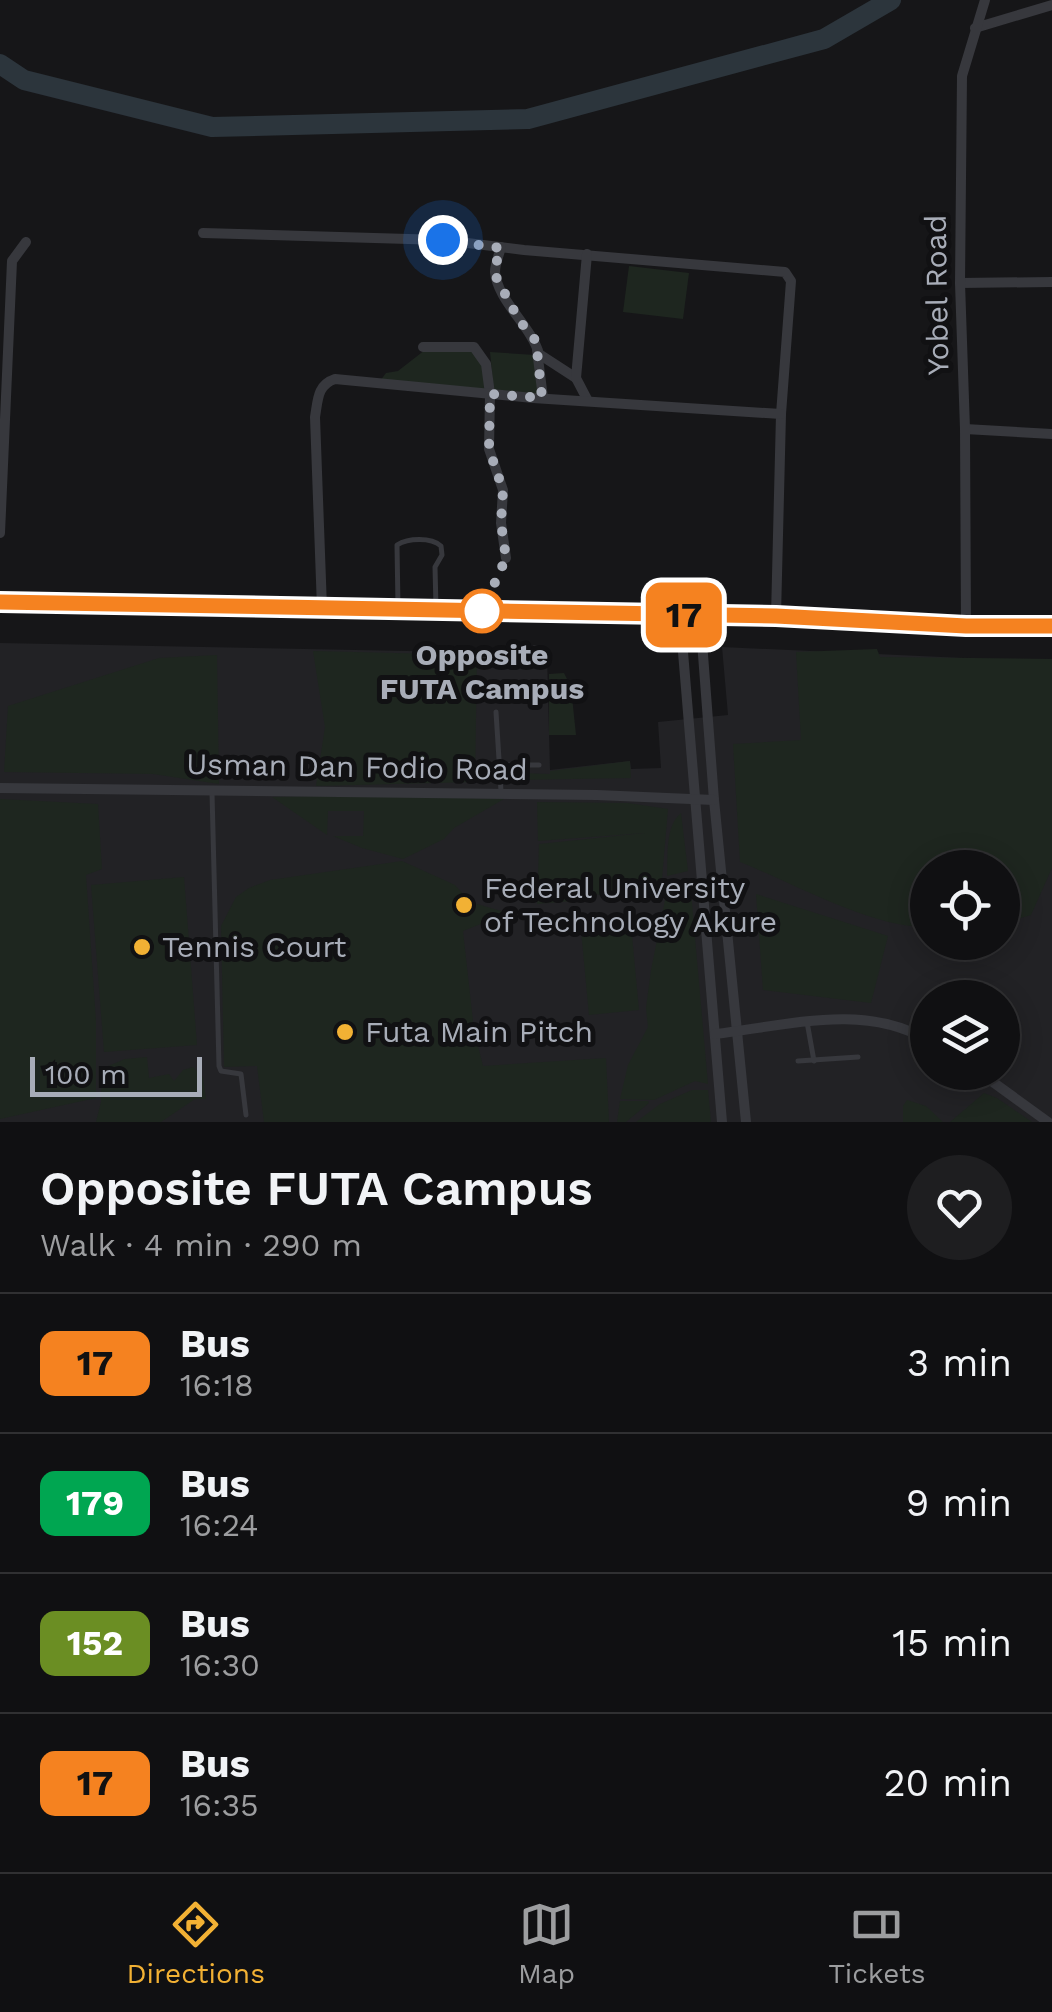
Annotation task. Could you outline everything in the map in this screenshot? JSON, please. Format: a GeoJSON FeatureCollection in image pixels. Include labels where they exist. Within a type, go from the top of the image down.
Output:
{"type":"FeatureCollection","features":[{"type":"Feature","properties":{"kind":"highway"},"geometry":{"type":"LineString","coordinates":[[0,602],[776,616],[966,626],[1052,626]]}},
{"type":"Feature","properties":{"kind":"street","name":"Yobel Road"},"geometry":{"type":"LineString","coordinates":[[966,626],[960,283],[962,76],[986,0]]}},
{"type":"Feature","properties":{"kind":"street"},"geometry":{"type":"LineString","coordinates":[[975,28],[1052,5]]}},
{"type":"Feature","properties":{"kind":"street"},"geometry":{"type":"LineString","coordinates":[[203,233],[443,240],[785,272],[789,275],[776,616]]}},
{"type":"Feature","properties":{"kind":"street"},"geometry":{"type":"LineString","coordinates":[[0,533],[12,261],[26,242]]}},
{"type":"Feature","properties":{"kind":"street"},"geometry":{"type":"LineString","coordinates":[[501,248],[494,270],[519,320],[536,341],[542,398]]}},
{"type":"Feature","properties":{"kind":"street"},"geometry":{"type":"LineString","coordinates":[[576,378],[586,254]]}},
{"type":"Feature","properties":{"kind":"street"},"geometry":{"type":"LineString","coordinates":[[960,283],[1052,282]]}},
{"type":"Feature","properties":{"kind":"street"},"geometry":{"type":"LineString","coordinates":[[536,341],[523,326],[539,354],[576,378],[588,400]]}},
{"type":"Feature","properties":{"kind":"street"},"geometry":{"type":"LineString","coordinates":[[423,347],[474,346],[486,364],[489,449],[503,490],[501,523],[506,558]]}},
{"type":"Feature","properties":{"kind":"street"},"geometry":{"type":"LineString","coordinates":[[322,610],[315,417],[320,389],[335,379],[781,414]]}},
{"type":"Feature","properties":{"kind":"street"},"geometry":{"type":"LineString","coordinates":[[965,429],[1052,434]]}},
{"type":"Feature","properties":{"kind":"street"},"geometry":{"type":"LineString","coordinates":[[700,615],[746,1122]]}},
{"type":"Feature","properties":{"kind":"street"},"geometry":{"type":"LineString","coordinates":[[680,616],[722,1122]]}},
{"type":"Feature","properties":{"kind":"street"},"geometry":{"type":"LineString","coordinates":[[686,676],[704,676]]}},
{"type":"Feature","properties":{"kind":"street","name":"Usman Dan Fodio Road"},"geometry":{"type":"LineString","coordinates":[[0,788],[714,800]]}},
{"type":"Feature","properties":{"kind":"street"},"geometry":{"type":"LineString","coordinates":[[715,1034],[807,1022],[873,1020],[910,1033]]}},
{"type":"Feature","properties":{"kind":"street"},"geometry":{"type":"LineString","coordinates":[[1004,1090],[1048,1122]]}},
{"type":"Feature","properties":{"kind":"lane"},"geometry":{"type":"LineString","coordinates":[[398,610],[397,545],[415,540],[436,541],[442,546],[435,566],[436,610]]}},
{"type":"Feature","properties":{"kind":"lane"},"geometry":{"type":"LineString","coordinates":[[496,712],[501,794]]}},
{"type":"Feature","properties":{"kind":"lane"},"geometry":{"type":"LineString","coordinates":[[499,766],[539,765]]}},
{"type":"Feature","properties":{"kind":"lane"},"geometry":{"type":"LineString","coordinates":[[212,790],[219,1066],[221,1071],[240,1074],[246,1115]]}},
{"type":"Feature","properties":{"kind":"lane"},"geometry":{"type":"LineString","coordinates":[[807,1022],[814,1061]]}},
{"type":"Feature","properties":{"kind":"lane"},"geometry":{"type":"LineString","coordinates":[[798,1062],[858,1057]]}},
{"type":"Feature","properties":{"kind":"shaded area"},"geometry":{"type":"Polygon","coordinates":[[[629,266],[689,273],[683,319],[623,312],[629,266]]]}},
{"type":"Feature","properties":{"kind":"shaded area"},"geometry":{"type":"Polygon","coordinates":[[[474,349],[483,365],[487,390],[380,381],[386,373],[398,371],[425,350],[474,349]]]}},
{"type":"Feature","properties":{"kind":"shaded area"},"geometry":{"type":"Polygon","coordinates":[[[490,352],[535,355],[540,395],[494,392],[490,352]]]}},
{"type":"Feature","properties":{"kind":"shaded area","name":"Federal University of Technology Akure"},"geometry":{"type":"Polygon","coordinates":[[[0,643],[516,653],[524,645],[537,645],[547,655],[550,770],[630,761],[631,769],[661,768],[658,722],[728,715],[722,647],[1052,662],[1052,1122],[0,1122],[0,643]]]}},
{"type":"Feature","properties":{"kind":"shaded area"},"geometry":{"type":"Polygon","coordinates":[[[877,649],[880,657],[1052,659],[1052,868],[1031,915],[1020,918],[1020,850],[910,850],[910,925],[833,903],[740,862],[733,744],[801,740],[796,652],[877,649]]]}},
{"type":"Feature","properties":{"kind":"shaded area"},"geometry":{"type":"Polygon","coordinates":[[[313,651],[477,655],[475,782],[316,786],[325,727],[313,651]]]}},
{"type":"Feature","properties":{"kind":"shaded area"},"geometry":{"type":"Polygon","coordinates":[[[217,655],[219,784],[153,774],[4,772],[8,706],[159,658],[217,655]]]}},
{"type":"Feature","properties":{"kind":"shaded area"},"geometry":{"type":"Polygon","coordinates":[[[564,673],[571,687],[576,735],[549,735],[549,674],[564,673]]]}},
{"type":"Feature","properties":{"kind":"shaded area"},"geometry":{"type":"Polygon","coordinates":[[[630,761],[631,778],[514,780],[515,773],[550,774],[630,761]]]}},
{"type":"Feature","properties":{"kind":"shaded area"},"geometry":{"type":"Polygon","coordinates":[[[272,797],[504,799],[454,828],[444,839],[403,859],[333,836],[363,836],[364,811],[328,811],[327,835],[272,797]]]}},
{"type":"Feature","properties":{"kind":"shaded area"},"geometry":{"type":"Polygon","coordinates":[[[0,799],[98,804],[102,869],[86,875],[96,1021],[96,1098],[0,1119],[0,799]]]}},
{"type":"Feature","properties":{"kind":"shaded area"},"geometry":{"type":"Polygon","coordinates":[[[537,802],[628,803],[668,809],[662,879],[651,882],[652,894],[609,899],[597,894],[596,899],[537,904],[539,844],[645,833],[538,841],[537,802]]]}},
{"type":"Feature","properties":{"kind":"shaded area"},"geometry":{"type":"Polygon","coordinates":[[[681,813],[688,871],[667,876],[670,833],[681,813]]]}},
{"type":"Feature","properties":{"kind":"shaded area"},"geometry":{"type":"Polygon","coordinates":[[[402,861],[455,885],[470,902],[508,913],[463,931],[474,1030],[483,1066],[606,1058],[609,1122],[264,1122],[257,1066],[224,1067],[221,926],[236,897],[270,880],[402,861]]]}},
{"type":"Feature","properties":{"kind":"shaded area","name":"Tennis Court"},"geometry":{"type":"Polygon","coordinates":[[[184,877],[197,1045],[104,1052],[91,885],[184,877]]]}},
{"type":"Feature","properties":{"kind":"shaded area"},"geometry":{"type":"Polygon","coordinates":[[[690,881],[708,1084],[695,1081],[654,1100],[620,1099],[628,1065],[648,1027],[651,970],[666,895],[690,881]]]}},
{"type":"Feature","properties":{"kind":"shaded area"},"geometry":{"type":"Polygon","coordinates":[[[756,894],[888,936],[871,1003],[763,990],[756,894]]]}},
{"type":"Feature","properties":{"kind":"shaded area"},"geometry":{"type":"Polygon","coordinates":[[[631,925],[639,1010],[589,1015],[581,930],[631,925]]]}},
{"type":"Feature","properties":{"kind":"shaded area"},"geometry":{"type":"Polygon","coordinates":[[[147,1057],[149,1078],[169,1074],[174,1081],[183,1070],[193,1067],[203,1077],[206,1099],[195,1099],[161,1122],[96,1122],[101,1102],[101,1069],[125,1059],[147,1057]]]}},
{"type":"Feature","properties":{"kind":"shaded area"},"geometry":{"type":"Polygon","coordinates":[[[692,1090],[708,1090],[711,1122],[636,1122],[660,1104],[692,1090]]]}},
{"type":"Feature","properties":{"kind":"shaded area"},"geometry":{"type":"Polygon","coordinates":[[[984,1093],[997,1098],[1032,1122],[950,1122],[984,1093]]]}},
{"type":"Feature","properties":{"kind":"shaded area"},"geometry":{"type":"Polygon","coordinates":[[[907,1100],[926,1106],[943,1122],[903,1122],[907,1100]]]}},
{"type":"Feature","properties":{"kind":"shaded area"},"geometry":{"type":"Polygon","coordinates":[[[620,1101],[649,1103],[626,1122],[617,1122],[620,1101]]]}},
{"type":"Feature","properties":{"kind":"waterway"},"geometry":{"type":"LineString","coordinates":[[0,64],[24,80],[212,127],[528,119],[824,39],[891,0]]}},
{"type":"Feature","properties":{"kind":"bus line","name":"17"},"geometry":{"type":"LineString","coordinates":[[0,602],[776,616],[966,626],[1052,626]]}},
{"type":"Feature","properties":{"kind":"place","name":"Opposite FUTA Campus"},"geometry":{"type":"Point","coordinates":[482,611]}},
{"type":"Feature","properties":{"kind":"place","name":"Federal University of Technology Akure"},"geometry":{"type":"Point","coordinates":[464,905]}},
{"type":"Feature","properties":{"kind":"place","name":"Tennis Court"},"geometry":{"type":"Point","coordinates":[142,947]}},
{"type":"Feature","properties":{"kind":"place","name":"Futa Main Pitch"},"geometry":{"type":"Point","coordinates":[345,1032]}},
{"type":"Feature","properties":{"kind":"route"},"geometry":{"type":"LineString","coordinates":[[443,240],[501,248],[494,270],[497,279],[519,320],[536,341],[539,354],[542,398],[490,394],[489,449],[503,490],[501,523],[506,558],[482,611]]}}]}
